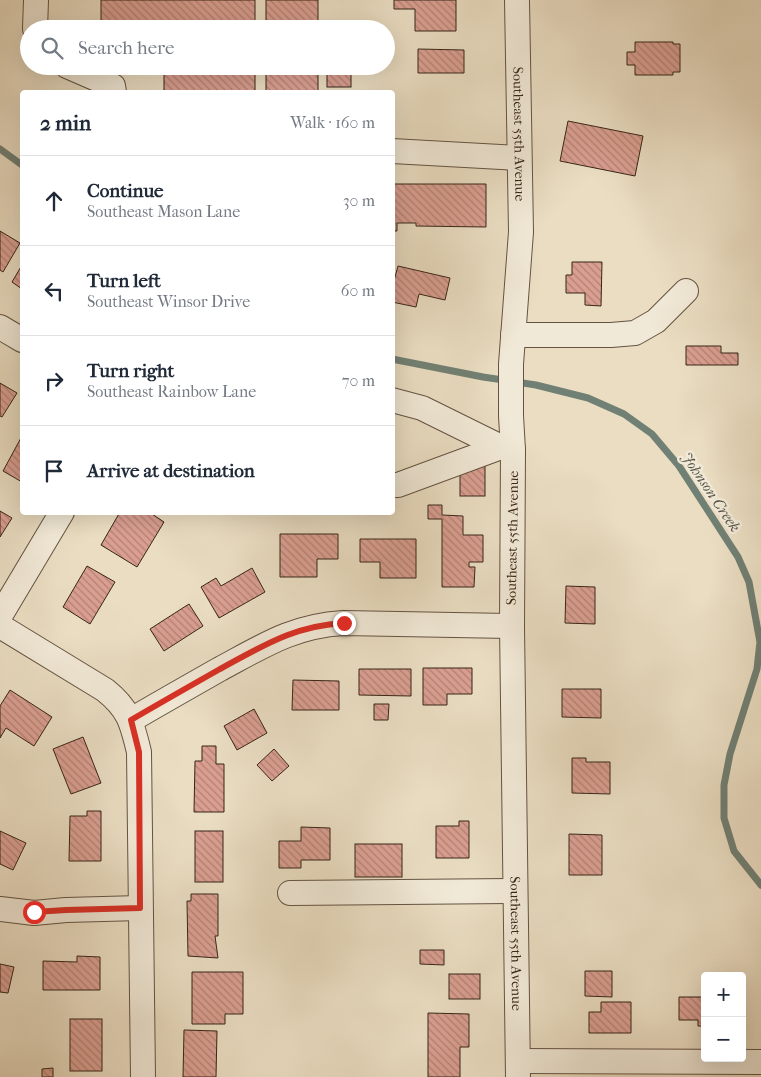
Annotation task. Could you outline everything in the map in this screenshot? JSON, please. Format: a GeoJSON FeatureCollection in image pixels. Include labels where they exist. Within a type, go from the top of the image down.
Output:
{"type":"FeatureCollection","features":[{"type":"Feature","properties":{"kind":"street"},"geometry":{"type":"LineString","coordinates":[[35,20],[36,0]]}},
{"type":"Feature","properties":{"kind":"street","name":"Southeast 55th Avenue"},"geometry":{"type":"LineString","coordinates":[[517,0],[521,232],[511,364],[511,416],[507,449],[512,626],[518,1069]]}},
{"type":"Feature","properties":{"kind":"street"},"geometry":{"type":"LineString","coordinates":[[88,75],[113,86],[114,90]]}},
{"type":"Feature","properties":{"kind":"street"},"geometry":{"type":"LineString","coordinates":[[395,151],[519,158]]}},
{"type":"Feature","properties":{"kind":"street"},"geometry":{"type":"LineString","coordinates":[[513,335],[611,335],[635,333],[656,321],[686,291]]}},
{"type":"Feature","properties":{"kind":"street"},"geometry":{"type":"LineString","coordinates":[[0,327],[20,339]]}},
{"type":"Feature","properties":{"kind":"street"},"geometry":{"type":"LineString","coordinates":[[395,401],[422,408],[507,449]]}},
{"type":"Feature","properties":{"kind":"street"},"geometry":{"type":"LineString","coordinates":[[395,485],[507,449]]}},
{"type":"Feature","properties":{"kind":"street"},"geometry":{"type":"LineString","coordinates":[[0,616],[60,515]]}},
{"type":"Feature","properties":{"kind":"street"},"geometry":{"type":"LineString","coordinates":[[131,720],[268,642],[322,624],[512,626]]}},
{"type":"Feature","properties":{"kind":"street"},"geometry":{"type":"LineString","coordinates":[[0,626],[105,690],[120,703],[131,720],[139,752],[143,1077]]}},
{"type":"Feature","properties":{"kind":"street"},"geometry":{"type":"LineString","coordinates":[[290,892],[515,891]]}},
{"type":"Feature","properties":{"kind":"street"},"geometry":{"type":"LineString","coordinates":[[0,909],[34,912],[140,908]]}},
{"type":"Feature","properties":{"kind":"street"},"geometry":{"type":"LineString","coordinates":[[518,1069],[761,1062]]}},
{"type":"Feature","properties":{"kind":"building"},"geometry":{"type":"Polygon","coordinates":[[[101,0],[255,0],[255,20],[101,20],[101,0]]]}},
{"type":"Feature","properties":{"kind":"building"},"geometry":{"type":"Polygon","coordinates":[[[266,0],[318,0],[318,20],[266,20],[266,0]]]}},
{"type":"Feature","properties":{"kind":"building"},"geometry":{"type":"Polygon","coordinates":[[[394,0],[456,0],[456,31],[415,31],[415,9],[394,9],[394,0]]]}},
{"type":"Feature","properties":{"kind":"building"},"geometry":{"type":"Polygon","coordinates":[[[635,42],[673,42],[673,44],[680,44],[680,72],[673,72],[673,75],[635,75],[635,65],[627,65],[627,52],[635,52],[635,42]]]}},
{"type":"Feature","properties":{"kind":"building"},"geometry":{"type":"Polygon","coordinates":[[[418,49],[464,50],[464,73],[418,73],[418,49]]]}},
{"type":"Feature","properties":{"kind":"building"},"geometry":{"type":"Polygon","coordinates":[[[164,75],[255,75],[255,90],[164,90],[164,75]]]}},
{"type":"Feature","properties":{"kind":"building"},"geometry":{"type":"Polygon","coordinates":[[[266,75],[318,75],[318,90],[266,90],[266,75]]]}},
{"type":"Feature","properties":{"kind":"building"},"geometry":{"type":"Polygon","coordinates":[[[327,75],[351,75],[351,87],[327,87],[327,75]]]}},
{"type":"Feature","properties":{"kind":"building"},"geometry":{"type":"Polygon","coordinates":[[[568,121],[643,136],[635,176],[560,161],[568,121]]]}},
{"type":"Feature","properties":{"kind":"building"},"geometry":{"type":"Polygon","coordinates":[[[395,184],[486,184],[486,227],[416,226],[416,223],[397,223],[397,231],[395,231],[395,184]]]}},
{"type":"Feature","properties":{"kind":"building"},"geometry":{"type":"Polygon","coordinates":[[[0,231],[20,243],[3,272],[0,270],[0,231]]]}},
{"type":"Feature","properties":{"kind":"building"},"geometry":{"type":"Polygon","coordinates":[[[572,262],[602,262],[601,306],[585,305],[585,293],[566,293],[566,275],[572,275],[572,262]]]}},
{"type":"Feature","properties":{"kind":"building"},"geometry":{"type":"Polygon","coordinates":[[[398,266],[450,278],[445,300],[419,294],[416,307],[395,303],[395,277],[398,266]]]}},
{"type":"Feature","properties":{"kind":"building"},"geometry":{"type":"Polygon","coordinates":[[[20,268],[20,288],[12,282],[20,268]]]}},
{"type":"Feature","properties":{"kind":"building"},"geometry":{"type":"Polygon","coordinates":[[[686,346],[721,346],[721,353],[738,353],[738,365],[686,365],[686,346]]]}},
{"type":"Feature","properties":{"kind":"building"},"geometry":{"type":"Polygon","coordinates":[[[0,383],[17,393],[2,417],[0,416],[0,383]]]}},
{"type":"Feature","properties":{"kind":"building"},"geometry":{"type":"Polygon","coordinates":[[[20,440],[20,481],[3,471],[20,440]]]}},
{"type":"Feature","properties":{"kind":"building"},"geometry":{"type":"Polygon","coordinates":[[[460,464],[485,464],[485,496],[460,496],[460,464]]]}},
{"type":"Feature","properties":{"kind":"building"},"geometry":{"type":"Polygon","coordinates":[[[428,505],[442,505],[442,515],[463,516],[463,535],[483,535],[483,562],[469,562],[469,567],[475,567],[474,587],[442,587],[442,519],[428,519],[428,505]]]}},
{"type":"Feature","properties":{"kind":"building"},"geometry":{"type":"Polygon","coordinates":[[[0,511],[12,518],[0,537],[0,511]]]}},
{"type":"Feature","properties":{"kind":"building"},"geometry":{"type":"Polygon","coordinates":[[[118,515],[154,515],[164,522],[137,567],[101,545],[118,515]]]}},
{"type":"Feature","properties":{"kind":"building"},"geometry":{"type":"Polygon","coordinates":[[[280,534],[338,534],[338,559],[317,559],[317,577],[280,577],[280,534]]]}},
{"type":"Feature","properties":{"kind":"building"},"geometry":{"type":"Polygon","coordinates":[[[360,539],[416,539],[416,578],[380,578],[380,562],[360,562],[360,539]]]}},
{"type":"Feature","properties":{"kind":"building"},"geometry":{"type":"Polygon","coordinates":[[[87,566],[115,582],[90,624],[63,607],[87,566]]]}},
{"type":"Feature","properties":{"kind":"building"},"geometry":{"type":"Polygon","coordinates":[[[252,568],[265,592],[219,618],[201,587],[216,578],[221,586],[252,568]]]}},
{"type":"Feature","properties":{"kind":"building"},"geometry":{"type":"Polygon","coordinates":[[[566,586],[595,587],[595,624],[565,623],[566,586]]]}},
{"type":"Feature","properties":{"kind":"building"},"geometry":{"type":"Polygon","coordinates":[[[189,604],[203,626],[164,651],[150,629],[189,604]]]}},
{"type":"Feature","properties":{"kind":"building"},"geometry":{"type":"Polygon","coordinates":[[[423,668],[472,668],[472,694],[447,694],[447,705],[423,705],[423,668]]]}},
{"type":"Feature","properties":{"kind":"building"},"geometry":{"type":"Polygon","coordinates":[[[359,669],[411,669],[411,696],[359,695],[359,669]]]}},
{"type":"Feature","properties":{"kind":"building"},"geometry":{"type":"Polygon","coordinates":[[[293,680],[339,681],[339,710],[292,710],[293,680]]]}},
{"type":"Feature","properties":{"kind":"building"},"geometry":{"type":"Polygon","coordinates":[[[562,689],[601,689],[601,718],[562,717],[562,689]]]}},
{"type":"Feature","properties":{"kind":"building"},"geometry":{"type":"Polygon","coordinates":[[[10,690],[52,717],[34,746],[6,728],[0,738],[0,706],[10,690]]]}},
{"type":"Feature","properties":{"kind":"building"},"geometry":{"type":"Polygon","coordinates":[[[374,704],[389,704],[388,720],[374,720],[374,704]]]}},
{"type":"Feature","properties":{"kind":"building"},"geometry":{"type":"Polygon","coordinates":[[[254,709],[267,733],[237,750],[224,726],[254,709]]]}},
{"type":"Feature","properties":{"kind":"building"},"geometry":{"type":"Polygon","coordinates":[[[83,737],[101,783],[71,794],[53,749],[83,737]]]}},
{"type":"Feature","properties":{"kind":"building"},"geometry":{"type":"Polygon","coordinates":[[[202,746],[216,746],[216,764],[224,764],[224,812],[194,812],[195,761],[202,761],[202,746]]]}},
{"type":"Feature","properties":{"kind":"building"},"geometry":{"type":"Polygon","coordinates":[[[274,749],[289,766],[272,781],[257,765],[274,749]]]}},
{"type":"Feature","properties":{"kind":"building"},"geometry":{"type":"Polygon","coordinates":[[[572,758],[586,758],[586,762],[610,762],[610,794],[572,793],[572,758]]]}},
{"type":"Feature","properties":{"kind":"building"},"geometry":{"type":"Polygon","coordinates":[[[87,811],[101,811],[101,861],[69,861],[70,816],[87,816],[87,811]]]}},
{"type":"Feature","properties":{"kind":"building"},"geometry":{"type":"Polygon","coordinates":[[[459,821],[469,821],[469,858],[436,858],[436,826],[459,826],[459,821]]]}},
{"type":"Feature","properties":{"kind":"building"},"geometry":{"type":"Polygon","coordinates":[[[301,827],[330,828],[330,860],[301,860],[301,868],[279,868],[279,841],[301,841],[301,827]]]}},
{"type":"Feature","properties":{"kind":"building"},"geometry":{"type":"Polygon","coordinates":[[[0,831],[26,843],[13,870],[0,864],[0,831]]]}},
{"type":"Feature","properties":{"kind":"building"},"geometry":{"type":"Polygon","coordinates":[[[195,831],[223,831],[223,882],[195,882],[195,831]]]}},
{"type":"Feature","properties":{"kind":"building"},"geometry":{"type":"Polygon","coordinates":[[[569,834],[602,835],[602,875],[569,875],[569,834]]]}},
{"type":"Feature","properties":{"kind":"building"},"geometry":{"type":"Polygon","coordinates":[[[355,844],[402,844],[402,877],[355,877],[355,844]]]}},
{"type":"Feature","properties":{"kind":"building"},"geometry":{"type":"Polygon","coordinates":[[[191,894],[218,894],[218,936],[215,936],[218,958],[188,956],[187,901],[191,901],[191,894]]]}},
{"type":"Feature","properties":{"kind":"building"},"geometry":{"type":"Polygon","coordinates":[[[420,950],[444,950],[444,965],[420,964],[420,950]]]}},
{"type":"Feature","properties":{"kind":"building"},"geometry":{"type":"Polygon","coordinates":[[[77,956],[100,957],[100,990],[43,990],[43,961],[77,962],[77,956]]]}},
{"type":"Feature","properties":{"kind":"building"},"geometry":{"type":"Polygon","coordinates":[[[0,964],[14,967],[8,993],[0,992],[0,964]]]}},
{"type":"Feature","properties":{"kind":"building"},"geometry":{"type":"Polygon","coordinates":[[[585,971],[612,971],[612,997],[585,996],[585,971]]]}},
{"type":"Feature","properties":{"kind":"building"},"geometry":{"type":"Polygon","coordinates":[[[192,972],[243,972],[243,1014],[225,1014],[225,1024],[192,1024],[192,972]]]}},
{"type":"Feature","properties":{"kind":"building"},"geometry":{"type":"Polygon","coordinates":[[[449,974],[480,974],[480,999],[449,999],[449,974]]]}},
{"type":"Feature","properties":{"kind":"building"},"geometry":{"type":"Polygon","coordinates":[[[679,997],[701,997],[701,1026],[698,1026],[698,1020],[679,1020],[679,997]]]}},
{"type":"Feature","properties":{"kind":"building"},"geometry":{"type":"Polygon","coordinates":[[[601,1002],[631,1002],[631,1033],[589,1033],[589,1012],[601,1012],[601,1002]]]}},
{"type":"Feature","properties":{"kind":"building"},"geometry":{"type":"Polygon","coordinates":[[[428,1013],[469,1014],[469,1047],[460,1047],[460,1077],[428,1077],[428,1013]]]}},
{"type":"Feature","properties":{"kind":"building"},"geometry":{"type":"Polygon","coordinates":[[[70,1019],[102,1019],[102,1071],[70,1071],[70,1019]]]}},
{"type":"Feature","properties":{"kind":"building"},"geometry":{"type":"Polygon","coordinates":[[[184,1030],[217,1031],[216,1077],[183,1077],[184,1030]]]}},
{"type":"Feature","properties":{"kind":"building"},"geometry":{"type":"Polygon","coordinates":[[[53,1068],[53,1077],[42,1077],[42,1069],[53,1068]]]}},
{"type":"Feature","properties":{"kind":"waterway","name":"Johnson Creek"},"geometry":{"type":"LineString","coordinates":[[0,149],[20,164]]}},
{"type":"Feature","properties":{"kind":"waterway","name":"Johnson Creek"},"geometry":{"type":"LineString","coordinates":[[395,360],[483,377],[536,385],[588,398],[624,414],[652,434],[679,466],[738,557],[749,582],[760,642],[757,669],[730,754],[724,785],[724,818],[734,851],[761,885]]}},
{"type":"Feature","properties":{"kind":"route"},"geometry":{"type":"LineString","coordinates":[[34,912],[140,908],[139,752],[131,720],[268,642],[306,628],[322,624],[344,623]]}}]}
